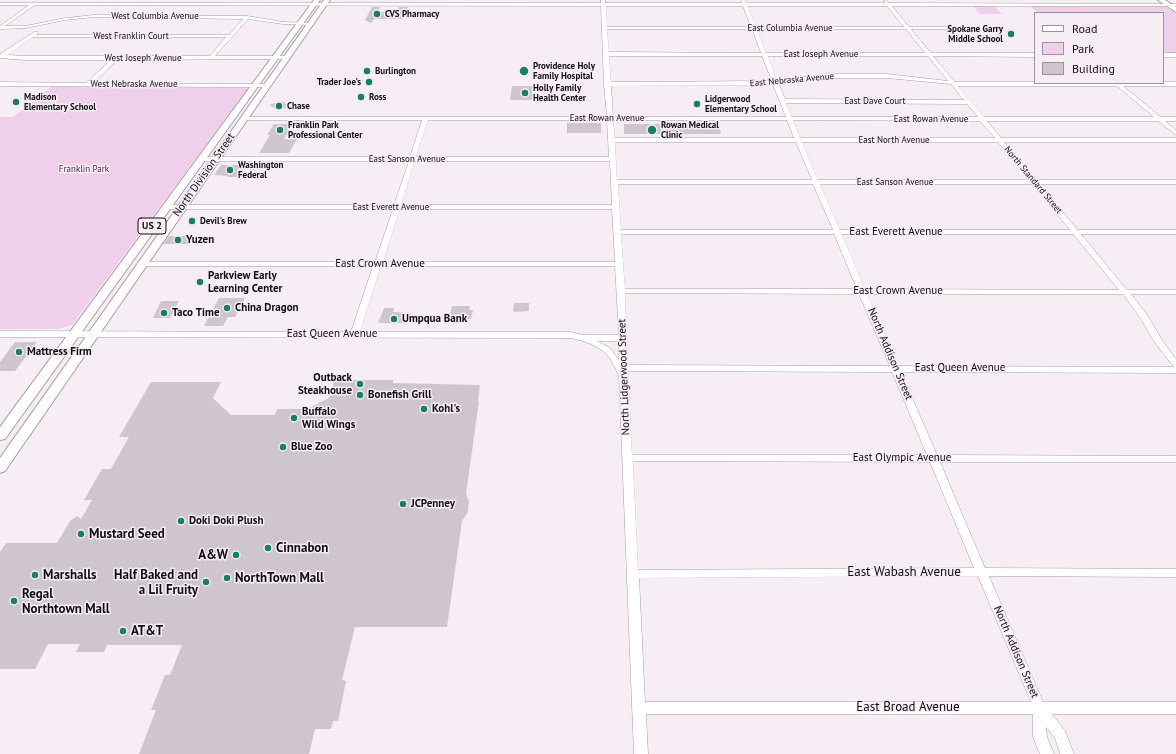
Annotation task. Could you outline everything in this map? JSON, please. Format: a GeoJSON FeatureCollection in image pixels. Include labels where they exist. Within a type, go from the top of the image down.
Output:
{"type":"FeatureCollection","features":[{"type":"Feature","properties":{"kind":"main road"},"geometry":{"type":"LineString","coordinates":[[1161,0],[1176,10]]}},
{"type":"Feature","properties":{"kind":"main road","name":"North Division Street"},"geometry":{"type":"LineString","coordinates":[[0,436],[315,2]]}},
{"type":"Feature","properties":{"kind":"main road","name":"North Division Street"},"geometry":{"type":"LineString","coordinates":[[0,468],[325,2]]}},
{"type":"Feature","properties":{"kind":"main road","name":"East Rowan Avenue"},"geometry":{"type":"LineString","coordinates":[[231,118],[244,118]]}},
{"type":"Feature","properties":{"kind":"street"},"geometry":{"type":"LineString","coordinates":[[0,28],[40,0]]}},
{"type":"Feature","properties":{"kind":"street"},"geometry":{"type":"LineString","coordinates":[[106,4],[112,0]]}},
{"type":"Feature","properties":{"kind":"street"},"geometry":{"type":"LineString","coordinates":[[178,4],[182,0]]}},
{"type":"Feature","properties":{"kind":"street"},"geometry":{"type":"LineString","coordinates":[[250,4],[254,0]]}},
{"type":"Feature","properties":{"kind":"street"},"geometry":{"type":"LineString","coordinates":[[1019,0],[1024,4]]}},
{"type":"Feature","properties":{"kind":"street"},"geometry":{"type":"LineString","coordinates":[[0,4],[250,4],[315,2],[886,2],[1176,5]]}},
{"type":"Feature","properties":{"kind":"street","name":"North Lidgerwood Street"},"geometry":{"type":"LineString","coordinates":[[603,2],[609,118],[612,140],[621,291],[642,754]]}},
{"type":"Feature","properties":{"kind":"street","name":"North Addison Street"},"geometry":{"type":"LineString","coordinates":[[744,2],[798,140],[1039,707],[1060,735],[1067,754]]}},
{"type":"Feature","properties":{"kind":"street","name":"North Standard Street"},"geometry":{"type":"LineString","coordinates":[[886,2],[1125,292],[1145,318],[1158,342],[1176,365]]}},
{"type":"Feature","properties":{"kind":"street","name":"West Columbia Avenue"},"geometry":{"type":"LineString","coordinates":[[0,28],[26,27],[94,16],[247,17],[283,23],[310,24]]}},
{"type":"Feature","properties":{"kind":"street"},"geometry":{"type":"LineString","coordinates":[[211,58],[247,17]]}},
{"type":"Feature","properties":{"kind":"street"},"geometry":{"type":"LineString","coordinates":[[1,56],[50,22]]}},
{"type":"Feature","properties":{"kind":"street","name":"East Columbia Avenue"},"geometry":{"type":"LineString","coordinates":[[604,28],[975,28]]}},
{"type":"Feature","properties":{"kind":"street","name":"West Franklin Court"},"geometry":{"type":"LineString","coordinates":[[31,36],[230,36]]}},
{"type":"Feature","properties":{"kind":"street","name":"East Joseph Avenue"},"geometry":{"type":"LineString","coordinates":[[606,54],[1034,54]]}},
{"type":"Feature","properties":{"kind":"street"},"geometry":{"type":"LineString","coordinates":[[1164,55],[1176,55]]}},
{"type":"Feature","properties":{"kind":"street","name":"West Joseph Avenue"},"geometry":{"type":"LineString","coordinates":[[1,56],[286,58]]}},
{"type":"Feature","properties":{"kind":"street"},"geometry":{"type":"LineString","coordinates":[[88,84],[116,58]]}},
{"type":"Feature","properties":{"kind":"street","name":"East Nebraska Avenue"},"geometry":{"type":"LineString","coordinates":[[608,84],[775,82],[826,76],[898,77],[953,84],[1176,84]]}},
{"type":"Feature","properties":{"kind":"street","name":"West Nebraska Avenue"},"geometry":{"type":"LineString","coordinates":[[0,84],[267,85]]}},
{"type":"Feature","properties":{"kind":"street"},"geometry":{"type":"LineString","coordinates":[[1118,84],[1176,133]]}},
{"type":"Feature","properties":{"kind":"street","name":"East Dave Court"},"geometry":{"type":"LineString","coordinates":[[783,101],[968,102]]}},
{"type":"Feature","properties":{"kind":"street","name":"East Rowan Avenue"},"geometry":{"type":"LineString","coordinates":[[244,118],[1176,119]]}},
{"type":"Feature","properties":{"kind":"street"},"geometry":{"type":"LineString","coordinates":[[355,334],[426,118]]}},
{"type":"Feature","properties":{"kind":"street","name":"East North Avenue"},"geometry":{"type":"LineString","coordinates":[[612,140],[1176,140]]}},
{"type":"Feature","properties":{"kind":"street","name":"East Sanson Avenue"},"geometry":{"type":"LineString","coordinates":[[202,159],[612,159]]}},
{"type":"Feature","properties":{"kind":"street","name":"East Sanson Avenue"},"geometry":{"type":"LineString","coordinates":[[614,182],[1176,182]]}},
{"type":"Feature","properties":{"kind":"street","name":"East Everett Avenue"},"geometry":{"type":"LineString","coordinates":[[166,207],[615,207]]}},
{"type":"Feature","properties":{"kind":"street","name":"East Everett Avenue"},"geometry":{"type":"LineString","coordinates":[[617,232],[1176,232]]}},
{"type":"Feature","properties":{"kind":"street","name":"East Crown Avenue"},"geometry":{"type":"LineString","coordinates":[[141,264],[619,264]]}},
{"type":"Feature","properties":{"kind":"street","name":"East Crown Avenue"},"geometry":{"type":"LineString","coordinates":[[621,291],[863,290],[1176,292]]}},
{"type":"Feature","properties":{"kind":"street","name":"East Queen Avenue"},"geometry":{"type":"LineString","coordinates":[[571,335],[584,332],[623,335]]}},
{"type":"Feature","properties":{"kind":"street","name":"East Queen Avenue"},"geometry":{"type":"LineString","coordinates":[[0,334],[571,335],[584,338],[623,335]]}},
{"type":"Feature","properties":{"kind":"street"},"geometry":{"type":"LineString","coordinates":[[584,338],[606,348],[624,372]]}},
{"type":"Feature","properties":{"kind":"street","name":"East Queen Avenue"},"geometry":{"type":"LineString","coordinates":[[624,372],[895,368],[1176,370]]}},
{"type":"Feature","properties":{"kind":"street","name":"East Olympic Avenue"},"geometry":{"type":"LineString","coordinates":[[628,458],[1176,459]]}},
{"type":"Feature","properties":{"kind":"street","name":"East Wabash Avenue"},"geometry":{"type":"LineString","coordinates":[[633,574],[982,572],[1176,573]]}},
{"type":"Feature","properties":{"kind":"street","name":"North Addison Street"},"geometry":{"type":"LineString","coordinates":[[1039,707],[1040,737],[1047,754]]}},
{"type":"Feature","properties":{"kind":"street","name":"East Broad Avenue"},"geometry":{"type":"LineString","coordinates":[[640,708],[1176,708]]}},
{"type":"Feature","properties":{"kind":"green space"},"geometry":{"type":"Polygon","coordinates":[[[973,6],[994,6],[1002,14],[980,14],[973,6]]]}},
{"type":"Feature","properties":{"kind":"green space"},"geometry":{"type":"Polygon","coordinates":[[[1030,6],[1164,6],[1176,13],[1176,53],[1164,53],[1164,12],[1037,12],[1030,6]]]}},
{"type":"Feature","properties":{"kind":"green space","name":"Franklin Park"},"geometry":{"type":"Polygon","coordinates":[[[52,86],[248,88],[72,325],[59,329],[0,329],[0,117],[13,117],[52,86]]]}},
{"type":"Feature","properties":{"kind":"building","name":"CVS Pharmacy"},"geometry":{"type":"Polygon","coordinates":[[[372,7],[380,7],[378,12],[397,12],[399,7],[408,7],[403,19],[374,19],[371,23],[365,20],[372,7]]]}},
{"type":"Feature","properties":{"kind":"building"},"geometry":{"type":"Polygon","coordinates":[[[512,86],[533,86],[532,100],[510,100],[512,86]]]}},
{"type":"Feature","properties":{"kind":"building","name":"Chase"},"geometry":{"type":"Polygon","coordinates":[[[281,101],[291,106],[278,110],[269,105],[281,101]]]}},
{"type":"Feature","properties":{"kind":"building"},"geometry":{"type":"Polygon","coordinates":[[[567,123],[601,123],[601,133],[567,133],[567,123]]]}},
{"type":"Feature","properties":{"kind":"building"},"geometry":{"type":"Polygon","coordinates":[[[274,124],[293,124],[284,139],[297,139],[289,153],[259,153],[270,135],[267,135],[274,124]]]}},
{"type":"Feature","properties":{"kind":"building","name":"Rowan Medical Clinic"},"geometry":{"type":"Polygon","coordinates":[[[624,124],[719,124],[721,134],[624,134],[624,124]]]}},
{"type":"Feature","properties":{"kind":"building","name":"Washington Federal"},"geometry":{"type":"Polygon","coordinates":[[[221,165],[246,165],[237,177],[214,175],[221,165]]]}},
{"type":"Feature","properties":{"kind":"building","name":"Yuzen"},"geometry":{"type":"Polygon","coordinates":[[[169,236],[193,236],[187,244],[163,244],[169,236]]]}},
{"type":"Feature","properties":{"kind":"building","name":"China Dragon"},"geometry":{"type":"Polygon","coordinates":[[[219,298],[245,298],[235,317],[228,317],[223,326],[204,326],[219,298]]]}},
{"type":"Feature","properties":{"kind":"building","name":"Taco Time"},"geometry":{"type":"Polygon","coordinates":[[[161,301],[179,301],[170,318],[153,318],[161,301]]]}},
{"type":"Feature","properties":{"kind":"building"},"geometry":{"type":"Polygon","coordinates":[[[514,303],[529,303],[529,311],[513,311],[514,303]]]}},
{"type":"Feature","properties":{"kind":"building"},"geometry":{"type":"Polygon","coordinates":[[[452,306],[470,306],[469,310],[473,310],[471,319],[449,319],[452,306]]]}},
{"type":"Feature","properties":{"kind":"building","name":"Umpqua Bank"},"geometry":{"type":"Polygon","coordinates":[[[384,308],[394,308],[393,312],[411,313],[408,323],[378,323],[384,308]]]}},
{"type":"Feature","properties":{"kind":"building","name":"Mattress Firm"},"geometry":{"type":"Polygon","coordinates":[[[15,342],[37,342],[15,371],[0,371],[0,362],[15,342]]]}},
{"type":"Feature","properties":{"kind":"building","name":"NorthTown Mall"},"geometry":{"type":"Polygon","coordinates":[[[335,378],[349,378],[348,380],[393,380],[393,383],[480,385],[479,401],[466,494],[469,502],[468,512],[462,521],[447,627],[355,627],[342,680],[346,681],[338,721],[333,721],[331,729],[315,729],[309,754],[139,754],[156,710],[151,710],[165,675],[170,675],[182,645],[107,645],[104,652],[76,652],[80,644],[48,644],[35,669],[0,669],[0,552],[6,543],[57,543],[70,521],[77,516],[81,519],[92,500],[84,500],[102,469],[111,469],[129,437],[119,437],[151,382],[221,382],[213,398],[231,415],[275,415],[277,409],[307,409],[329,398],[335,378]]]}},
{"type":"Feature","properties":{"kind":"place","name":"CVS Pharmacy"},"geometry":{"type":"Point","coordinates":[377,14]}},
{"type":"Feature","properties":{"kind":"place","name":"Spokane Garry Middle School"},"geometry":{"type":"Point","coordinates":[1011,34]}},
{"type":"Feature","properties":{"kind":"place","name":"Burlington"},"geometry":{"type":"Point","coordinates":[367,71]}},
{"type":"Feature","properties":{"kind":"place","name":"Providence Holy Family Hospital"},"geometry":{"type":"Point","coordinates":[524,71]}},
{"type":"Feature","properties":{"kind":"place","name":"Trader Joe's"},"geometry":{"type":"Point","coordinates":[369,82]}},
{"type":"Feature","properties":{"kind":"place","name":"Holly Family Health Center"},"geometry":{"type":"Point","coordinates":[525,93]}},
{"type":"Feature","properties":{"kind":"place","name":"Ross"},"geometry":{"type":"Point","coordinates":[361,97]}},
{"type":"Feature","properties":{"kind":"place","name":"Madison Elementary School"},"geometry":{"type":"Point","coordinates":[16,102]}},
{"type":"Feature","properties":{"kind":"place","name":"Lidgerwood Elementary School"},"geometry":{"type":"Point","coordinates":[697,104]}},
{"type":"Feature","properties":{"kind":"place","name":"Chase"},"geometry":{"type":"Point","coordinates":[279,106]}},
{"type":"Feature","properties":{"kind":"place","name":"Franklin Park Professional Center"},"geometry":{"type":"Point","coordinates":[280,130]}},
{"type":"Feature","properties":{"kind":"place","name":"Rowan Medical Clinic"},"geometry":{"type":"Point","coordinates":[652,130]}},
{"type":"Feature","properties":{"kind":"place","name":"Washington Federal"},"geometry":{"type":"Point","coordinates":[230,170]}},
{"type":"Feature","properties":{"kind":"place","name":"Devil's Brew"},"geometry":{"type":"Point","coordinates":[192,221]}},
{"type":"Feature","properties":{"kind":"place","name":"Yuzen"},"geometry":{"type":"Point","coordinates":[178,240]}},
{"type":"Feature","properties":{"kind":"place","name":"Parkview Early Learning Center"},"geometry":{"type":"Point","coordinates":[200,282]}},
{"type":"Feature","properties":{"kind":"place","name":"China Dragon"},"geometry":{"type":"Point","coordinates":[227,308]}},
{"type":"Feature","properties":{"kind":"place","name":"Taco Time"},"geometry":{"type":"Point","coordinates":[164,313]}},
{"type":"Feature","properties":{"kind":"place","name":"Umpqua Bank"},"geometry":{"type":"Point","coordinates":[394,319]}},
{"type":"Feature","properties":{"kind":"place","name":"Mattress Firm"},"geometry":{"type":"Point","coordinates":[19,352]}},
{"type":"Feature","properties":{"kind":"place","name":"Outback Steakhouse"},"geometry":{"type":"Point","coordinates":[360,384]}},
{"type":"Feature","properties":{"kind":"place","name":"Bonefish Grill"},"geometry":{"type":"Point","coordinates":[360,395]}},
{"type":"Feature","properties":{"kind":"place","name":"Kohl's"},"geometry":{"type":"Point","coordinates":[424,409]}},
{"type":"Feature","properties":{"kind":"place","name":"Buffalo Wild Wings"},"geometry":{"type":"Point","coordinates":[294,418]}},
{"type":"Feature","properties":{"kind":"place","name":"Blue Zoo"},"geometry":{"type":"Point","coordinates":[283,447]}},
{"type":"Feature","properties":{"kind":"place","name":"JCPenney"},"geometry":{"type":"Point","coordinates":[403,504]}},
{"type":"Feature","properties":{"kind":"place","name":"Doki Doki Plush"},"geometry":{"type":"Point","coordinates":[181,521]}},
{"type":"Feature","properties":{"kind":"place","name":"Mustard Seed"},"geometry":{"type":"Point","coordinates":[81,534]}},
{"type":"Feature","properties":{"kind":"place","name":"Cinnabon"},"geometry":{"type":"Point","coordinates":[268,548]}},
{"type":"Feature","properties":{"kind":"place","name":"A&W"},"geometry":{"type":"Point","coordinates":[236,555]}},
{"type":"Feature","properties":{"kind":"place","name":"Marshalls"},"geometry":{"type":"Point","coordinates":[35,575]}},
{"type":"Feature","properties":{"kind":"place","name":"NorthTown Mall"},"geometry":{"type":"Point","coordinates":[227,578]}},
{"type":"Feature","properties":{"kind":"place","name":"Half Baked and a Lil Fruity"},"geometry":{"type":"Point","coordinates":[206,582]}},
{"type":"Feature","properties":{"kind":"place","name":"Regal Northtown Mall"},"geometry":{"type":"Point","coordinates":[14,601]}},
{"type":"Feature","properties":{"kind":"place","name":"AT&T"},"geometry":{"type":"Point","coordinates":[123,631]}}]}
